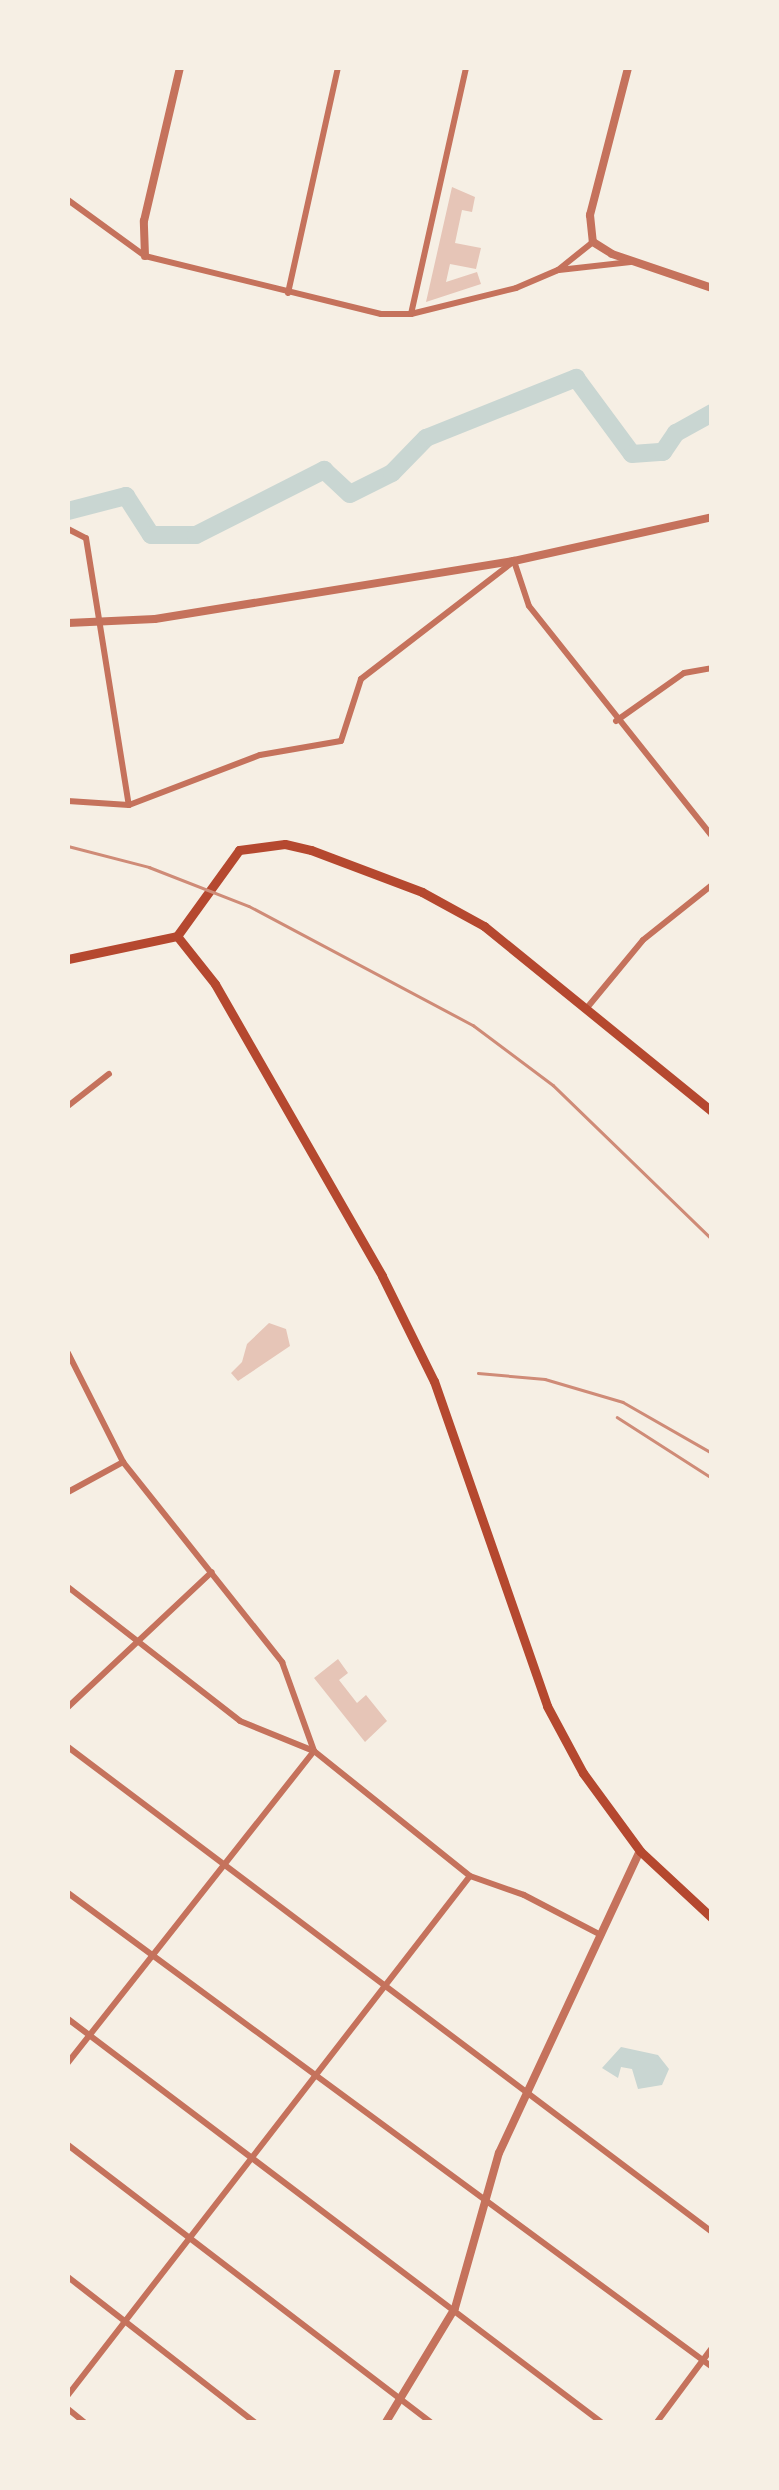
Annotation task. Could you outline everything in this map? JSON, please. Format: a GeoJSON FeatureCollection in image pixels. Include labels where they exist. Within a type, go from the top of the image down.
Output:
{"type":"FeatureCollection","features":[{"type":"Feature","properties":{"kind":"main road"},"geometry":{"type":"LineString","coordinates":[[68,959],[177,936],[239,850],[285,844],[422,892],[484,926],[712,1111]]}},
{"type":"Feature","properties":{"kind":"main road"},"geometry":{"type":"LineString","coordinates":[[177,936],[215,984],[382,1276],[447,1415],[547,1706],[582,1773],[640,1851],[712,1918]]}},
{"type":"Feature","properties":{"kind":"street"},"geometry":{"type":"LineString","coordinates":[[145,256],[144,221],[180,68]]}},
{"type":"Feature","properties":{"kind":"street"},"geometry":{"type":"LineString","coordinates":[[288,293],[338,68]]}},
{"type":"Feature","properties":{"kind":"street"},"geometry":{"type":"LineString","coordinates":[[411,314],[466,68]]}},
{"type":"Feature","properties":{"kind":"street"},"geometry":{"type":"LineString","coordinates":[[594,242],[590,216],[628,68]]}},
{"type":"Feature","properties":{"kind":"street"},"geometry":{"type":"LineString","coordinates":[[68,200],[145,256],[288,293],[411,314],[516,288],[558,270],[594,242]]}},
{"type":"Feature","properties":{"kind":"street"},"geometry":{"type":"LineString","coordinates":[[594,242],[636,262],[712,288]]}},
{"type":"Feature","properties":{"kind":"street"},"geometry":{"type":"LineString","coordinates":[[558,270],[636,262]]}},
{"type":"Feature","properties":{"kind":"street"},"geometry":{"type":"LineString","coordinates":[[68,623],[100,622],[514,561],[712,517]]}},
{"type":"Feature","properties":{"kind":"street"},"geometry":{"type":"LineString","coordinates":[[68,528],[86,538],[129,805]]}},
{"type":"Feature","properties":{"kind":"street"},"geometry":{"type":"LineString","coordinates":[[514,561],[529,606],[616,721],[712,836]]}},
{"type":"Feature","properties":{"kind":"street"},"geometry":{"type":"LineString","coordinates":[[68,801],[129,805],[260,755],[341,741],[361,679],[514,561]]}},
{"type":"Feature","properties":{"kind":"street"},"geometry":{"type":"LineString","coordinates":[[616,721],[684,673],[712,668]]}},
{"type":"Feature","properties":{"kind":"street"},"geometry":{"type":"LineString","coordinates":[[586,1009],[642,940],[712,885]]}},
{"type":"Feature","properties":{"kind":"street"},"geometry":{"type":"LineString","coordinates":[[68,1106],[108,1074]]}},
{"type":"Feature","properties":{"kind":"street"},"geometry":{"type":"LineString","coordinates":[[68,1353],[123,1462],[282,1662],[314,1752]]}},
{"type":"Feature","properties":{"kind":"street"},"geometry":{"type":"LineString","coordinates":[[68,1492],[123,1462]]}},
{"type":"Feature","properties":{"kind":"street"},"geometry":{"type":"LineString","coordinates":[[68,1707],[212,1572]]}},
{"type":"Feature","properties":{"kind":"street"},"geometry":{"type":"LineString","coordinates":[[68,1587],[135,1644],[240,1721],[314,1752],[470,1876],[524,1895],[601,1935]]}},
{"type":"Feature","properties":{"kind":"street"},"geometry":{"type":"LineString","coordinates":[[68,1747],[712,2232]]}},
{"type":"Feature","properties":{"kind":"street"},"geometry":{"type":"LineString","coordinates":[[68,2062],[222,1862],[314,1752]]}},
{"type":"Feature","properties":{"kind":"street"},"geometry":{"type":"LineString","coordinates":[[386,2422],[455,2308],[484,2204],[525,2093],[640,1851]]}},
{"type":"Feature","properties":{"kind":"street"},"geometry":{"type":"LineString","coordinates":[[68,2395],[192,2237],[246,2158],[470,1876]]}},
{"type":"Feature","properties":{"kind":"street"},"geometry":{"type":"LineString","coordinates":[[68,1894],[484,2204],[701,2363],[712,2366]]}},
{"type":"Feature","properties":{"kind":"street"},"geometry":{"type":"LineString","coordinates":[[68,2019],[246,2158],[455,2308],[601,2422]]}},
{"type":"Feature","properties":{"kind":"street"},"geometry":{"type":"LineString","coordinates":[[68,2145],[430,2422]]}},
{"type":"Feature","properties":{"kind":"street"},"geometry":{"type":"LineString","coordinates":[[68,2278],[254,2422]]}},
{"type":"Feature","properties":{"kind":"street"},"geometry":{"type":"LineString","coordinates":[[657,2422],[712,2348]]}},
{"type":"Feature","properties":{"kind":"street"},"geometry":{"type":"LineString","coordinates":[[68,2409],[84,2422]]}},
{"type":"Feature","properties":{"kind":"shaded area"},"geometry":{"type":"Polygon","coordinates":[[[621,2047],[658,2055],[669,2069],[662,2085],[638,2089],[632,2069],[621,2067],[618,2078],[602,2068],[621,2047]]]}},
{"type":"Feature","properties":{"kind":"building"},"geometry":{"type":"Polygon","coordinates":[[[452,187],[475,197],[472,212],[462,210],[455,243],[481,248],[476,269],[450,264],[446,282],[477,272],[481,284],[426,302],[452,187]]]}},
{"type":"Feature","properties":{"kind":"building"},"geometry":{"type":"Polygon","coordinates":[[[269,1323],[286,1329],[290,1346],[238,1381],[231,1373],[242,1362],[247,1344],[269,1323]]]}},
{"type":"Feature","properties":{"kind":"building"},"geometry":{"type":"Polygon","coordinates":[[[338,1659],[348,1673],[339,1680],[357,1703],[366,1695],[387,1721],[365,1742],[314,1678],[338,1659]]]}},
{"type":"Feature","properties":{"kind":"waterway"},"geometry":{"type":"LineString","coordinates":[[68,511],[126,496],[151,535],[196,535],[324,470],[350,494],[392,473],[426,438],[576,378],[632,454],[663,452],[676,433],[712,413]]}},
{"type":"Feature","properties":{"kind":"railway"},"geometry":{"type":"LineString","coordinates":[[68,846],[149,867],[249,906],[473,1025],[553,1085],[712,1239]]}},
{"type":"Feature","properties":{"kind":"railway"},"geometry":{"type":"LineString","coordinates":[[478,1373],[545,1379],[623,1402],[712,1453]]}},
{"type":"Feature","properties":{"kind":"railway"},"geometry":{"type":"LineString","coordinates":[[617,1417],[712,1478]]}}]}
